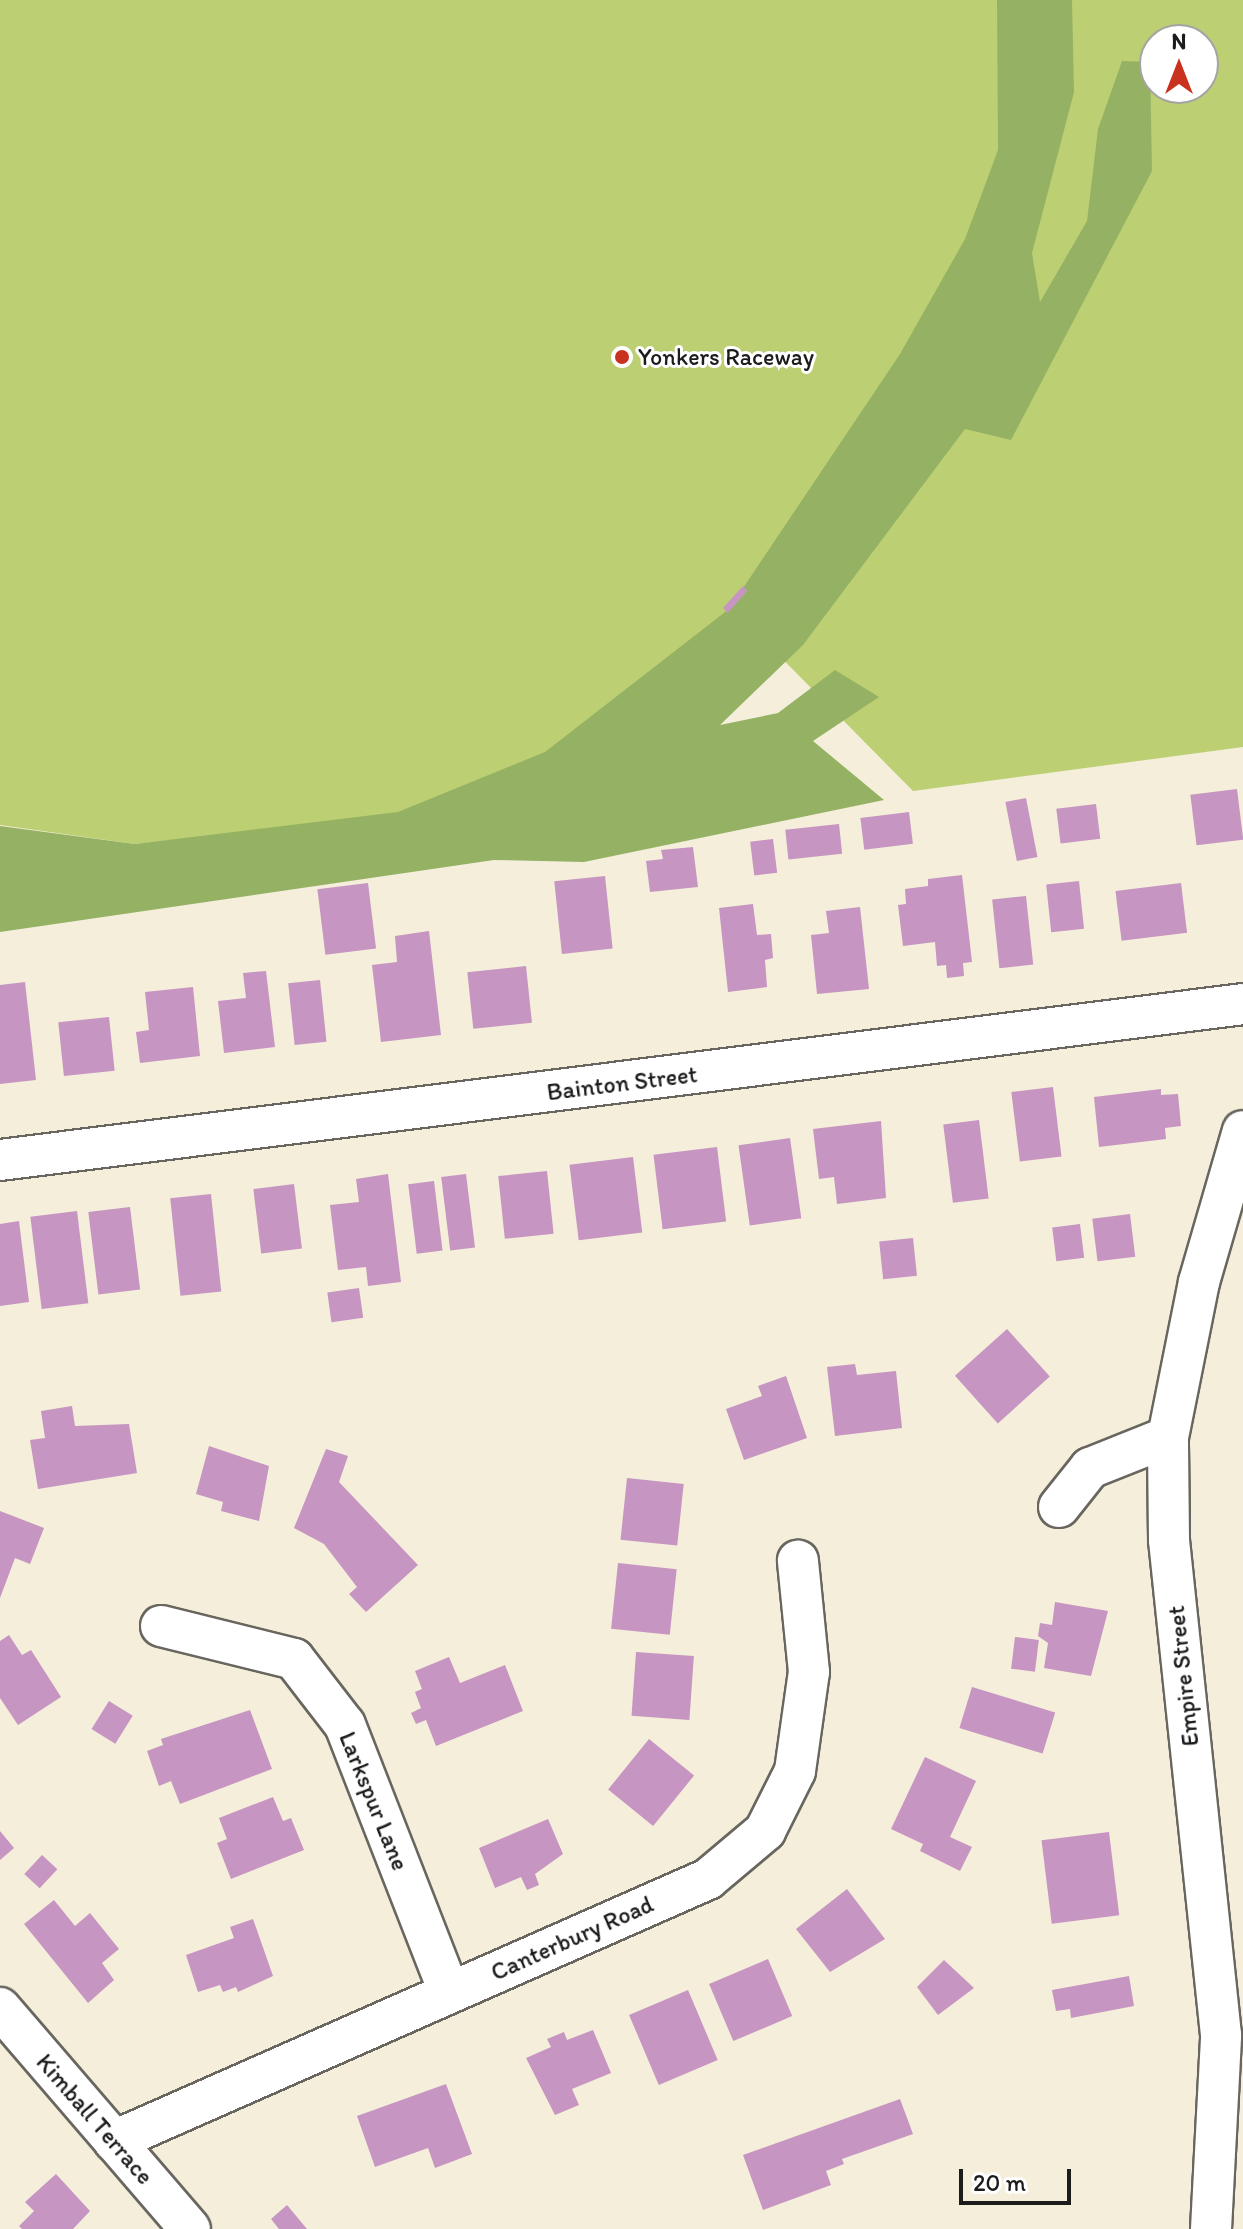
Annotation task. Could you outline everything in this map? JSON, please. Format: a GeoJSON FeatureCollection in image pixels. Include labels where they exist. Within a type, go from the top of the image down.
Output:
{"type":"FeatureCollection","features":[{"type":"Feature","properties":{"kind":"street","name":"Bainton Street"},"geometry":{"type":"LineString","coordinates":[[0,1160],[1243,1004]]}},
{"type":"Feature","properties":{"kind":"street","name":"Empire Street"},"geometry":{"type":"LineString","coordinates":[[1211,2229],[1221,2035],[1169,1540],[1168,1437],[1199,1282],[1243,1131]]}},
{"type":"Feature","properties":{"kind":"street"},"geometry":{"type":"LineString","coordinates":[[1059,1507],[1090,1468],[1168,1437]]}},
{"type":"Feature","properties":{"kind":"street","name":"Canterbury Road"},"geometry":{"type":"LineString","coordinates":[[114,2141],[708,1879],[765,1831],[795,1771],[809,1672],[798,1561]]}},
{"type":"Feature","properties":{"kind":"street","name":"Larkspur Lane"},"geometry":{"type":"LineString","coordinates":[[161,1626],[294,1659],[345,1725],[449,1992]]}},
{"type":"Feature","properties":{"kind":"street","name":"Kimball Terrace"},"geometry":{"type":"LineString","coordinates":[[0,2008],[190,2229]]}},
{"type":"Feature","properties":{"kind":"green space","name":"Yonkers Raceway"},"geometry":{"type":"Polygon","coordinates":[[[0,0],[1243,0],[1243,747],[913,791],[749,625],[662,689],[441,812],[135,844],[0,825],[0,0]]]}},
{"type":"Feature","properties":{"kind":"green space"},"geometry":{"type":"Polygon","coordinates":[[[997,0],[1072,0],[1074,92],[1032,253],[1040,302],[1087,221],[1098,129],[1122,61],[1139,62],[1139,104],[1151,104],[1152,171],[1011,440],[965,429],[803,645],[720,725],[778,713],[835,670],[879,697],[813,741],[884,800],[584,862],[494,860],[0,932],[0,826],[135,844],[398,812],[545,752],[729,609],[900,354],[965,239],[998,150],[997,0]]]}},
{"type":"Feature","properties":{"kind":"building"},"geometry":{"type":"Polygon","coordinates":[[[743,586],[747,591],[728,613],[723,608],[743,586]]]}},
{"type":"Feature","properties":{"kind":"building"},"geometry":{"type":"Polygon","coordinates":[[[1237,789],[1243,840],[1197,845],[1190,795],[1237,789]]]}},
{"type":"Feature","properties":{"kind":"building"},"geometry":{"type":"Polygon","coordinates":[[[1026,798],[1037,857],[1017,861],[1005,802],[1026,798]]]}},
{"type":"Feature","properties":{"kind":"building"},"geometry":{"type":"Polygon","coordinates":[[[1096,804],[1100,839],[1061,844],[1056,809],[1096,804]]]}},
{"type":"Feature","properties":{"kind":"building"},"geometry":{"type":"Polygon","coordinates":[[[909,812],[913,844],[864,850],[860,818],[909,812]]]}},
{"type":"Feature","properties":{"kind":"building"},"geometry":{"type":"Polygon","coordinates":[[[839,824],[842,854],[788,859],[785,830],[839,824]]]}},
{"type":"Feature","properties":{"kind":"building"},"geometry":{"type":"Polygon","coordinates":[[[773,839],[777,873],[754,876],[750,842],[773,839]]]}},
{"type":"Feature","properties":{"kind":"building"},"geometry":{"type":"Polygon","coordinates":[[[693,847],[698,887],[650,892],[646,861],[663,859],[661,850],[693,847]]]}},
{"type":"Feature","properties":{"kind":"building"},"geometry":{"type":"Polygon","coordinates":[[[962,875],[972,962],[963,963],[964,976],[947,978],[946,965],[937,966],[935,942],[903,946],[898,905],[906,904],[905,889],[928,886],[928,879],[962,875]]]}},
{"type":"Feature","properties":{"kind":"building"},"geometry":{"type":"Polygon","coordinates":[[[605,876],[613,949],[562,954],[554,881],[605,876]]]}},
{"type":"Feature","properties":{"kind":"building"},"geometry":{"type":"Polygon","coordinates":[[[1079,881],[1084,929],[1051,932],[1046,884],[1079,881]]]}},
{"type":"Feature","properties":{"kind":"building"},"geometry":{"type":"Polygon","coordinates":[[[368,883],[376,949],[325,955],[317,889],[368,883]]]}},
{"type":"Feature","properties":{"kind":"building"},"geometry":{"type":"Polygon","coordinates":[[[1181,883],[1187,933],[1122,941],[1115,891],[1181,883]]]}},
{"type":"Feature","properties":{"kind":"building"},"geometry":{"type":"Polygon","coordinates":[[[1026,896],[1033,965],[999,968],[992,900],[1026,896]]]}},
{"type":"Feature","properties":{"kind":"building"},"geometry":{"type":"Polygon","coordinates":[[[753,904],[757,935],[771,934],[773,958],[765,960],[767,987],[728,992],[719,908],[753,904]]]}},
{"type":"Feature","properties":{"kind":"building"},"geometry":{"type":"Polygon","coordinates":[[[860,907],[869,989],[817,994],[811,935],[829,933],[826,911],[860,907]]]}},
{"type":"Feature","properties":{"kind":"building"},"geometry":{"type":"Polygon","coordinates":[[[429,931],[441,1035],[381,1042],[372,965],[397,962],[395,936],[429,931]]]}},
{"type":"Feature","properties":{"kind":"building"},"geometry":{"type":"Polygon","coordinates":[[[526,966],[532,1023],[473,1029],[467,972],[526,966]]]}},
{"type":"Feature","properties":{"kind":"building"},"geometry":{"type":"Polygon","coordinates":[[[266,971],[275,1047],[224,1053],[218,1001],[246,998],[243,973],[266,971]]]}},
{"type":"Feature","properties":{"kind":"building"},"geometry":{"type":"Polygon","coordinates":[[[320,980],[326,1042],[295,1045],[288,983],[320,980]]]}},
{"type":"Feature","properties":{"kind":"building"},"geometry":{"type":"Polygon","coordinates":[[[25,982],[36,1080],[0,1084],[0,985],[25,982]]]}},
{"type":"Feature","properties":{"kind":"building"},"geometry":{"type":"Polygon","coordinates":[[[193,987],[200,1056],[140,1063],[136,1032],[149,1030],[145,992],[193,987]]]}},
{"type":"Feature","properties":{"kind":"building"},"geometry":{"type":"Polygon","coordinates":[[[109,1017],[115,1071],[64,1076],[58,1022],[109,1017]]]}},
{"type":"Feature","properties":{"kind":"building"},"geometry":{"type":"Polygon","coordinates":[[[1053,1087],[1062,1156],[1020,1162],[1011,1092],[1053,1087]]]}},
{"type":"Feature","properties":{"kind":"building"},"geometry":{"type":"Polygon","coordinates":[[[1161,1089],[1161,1095],[1178,1094],[1181,1126],[1165,1128],[1166,1139],[1099,1147],[1094,1097],[1161,1089]]]}},
{"type":"Feature","properties":{"kind":"building"},"geometry":{"type":"Polygon","coordinates":[[[979,1120],[989,1198],[953,1203],[943,1124],[979,1120]]]}},
{"type":"Feature","properties":{"kind":"building"},"geometry":{"type":"Polygon","coordinates":[[[881,1121],[886,1198],[837,1204],[834,1177],[819,1179],[813,1129],[881,1121]]]}},
{"type":"Feature","properties":{"kind":"building"},"geometry":{"type":"Polygon","coordinates":[[[790,1138],[801,1218],[750,1225],[739,1145],[790,1138]]]}},
{"type":"Feature","properties":{"kind":"building"},"geometry":{"type":"Polygon","coordinates":[[[717,1147],[726,1221],[663,1229],[653,1155],[717,1147]]]}},
{"type":"Feature","properties":{"kind":"building"},"geometry":{"type":"Polygon","coordinates":[[[633,1157],[642,1232],[579,1240],[569,1165],[633,1157]]]}},
{"type":"Feature","properties":{"kind":"building"},"geometry":{"type":"Polygon","coordinates":[[[547,1171],[554,1234],[505,1239],[498,1176],[547,1171]]]}},
{"type":"Feature","properties":{"kind":"building"},"geometry":{"type":"Polygon","coordinates":[[[388,1174],[401,1282],[368,1286],[366,1267],[338,1270],[330,1205],[359,1202],[356,1179],[388,1174]]]}},
{"type":"Feature","properties":{"kind":"building"},"geometry":{"type":"Polygon","coordinates":[[[466,1174],[475,1247],[450,1250],[441,1177],[466,1174]]]}},
{"type":"Feature","properties":{"kind":"building"},"geometry":{"type":"Polygon","coordinates":[[[434,1181],[443,1250],[417,1254],[408,1184],[434,1181]]]}},
{"type":"Feature","properties":{"kind":"building"},"geometry":{"type":"Polygon","coordinates":[[[294,1184],[302,1249],[261,1254],[253,1189],[294,1184]]]}},
{"type":"Feature","properties":{"kind":"building"},"geometry":{"type":"Polygon","coordinates":[[[211,1194],[221,1291],[180,1296],[170,1198],[211,1194]]]}},
{"type":"Feature","properties":{"kind":"building"},"geometry":{"type":"Polygon","coordinates":[[[130,1207],[140,1289],[98,1294],[88,1212],[130,1207]]]}},
{"type":"Feature","properties":{"kind":"building"},"geometry":{"type":"Polygon","coordinates":[[[77,1211],[88,1303],[42,1309],[30,1217],[77,1211]]]}},
{"type":"Feature","properties":{"kind":"building"},"geometry":{"type":"Polygon","coordinates":[[[1130,1214],[1135,1257],[1098,1261],[1092,1219],[1130,1214]]]}},
{"type":"Feature","properties":{"kind":"building"},"geometry":{"type":"Polygon","coordinates":[[[19,1221],[29,1302],[0,1306],[0,1224],[19,1221]]]}},
{"type":"Feature","properties":{"kind":"building"},"geometry":{"type":"Polygon","coordinates":[[[1080,1224],[1084,1258],[1056,1261],[1052,1227],[1080,1224]]]}},
{"type":"Feature","properties":{"kind":"building"},"geometry":{"type":"Polygon","coordinates":[[[913,1238],[917,1276],[883,1279],[879,1242],[913,1238]]]}},
{"type":"Feature","properties":{"kind":"building"},"geometry":{"type":"Polygon","coordinates":[[[359,1288],[363,1318],[331,1322],[327,1292],[359,1288]]]}},
{"type":"Feature","properties":{"kind":"building"},"geometry":{"type":"Polygon","coordinates":[[[1007,1329],[1050,1377],[998,1423],[955,1376],[1007,1329]]]}},
{"type":"Feature","properties":{"kind":"building"},"geometry":{"type":"Polygon","coordinates":[[[855,1364],[857,1375],[896,1371],[902,1428],[835,1436],[827,1367],[855,1364]]]}},
{"type":"Feature","properties":{"kind":"building"},"geometry":{"type":"Polygon","coordinates":[[[786,1376],[807,1438],[744,1460],[726,1409],[762,1396],[758,1386],[786,1376]]]}},
{"type":"Feature","properties":{"kind":"building"},"geometry":{"type":"Polygon","coordinates":[[[72,1406],[75,1426],[129,1424],[137,1473],[38,1489],[30,1440],[45,1438],[41,1411],[72,1406]]]}},
{"type":"Feature","properties":{"kind":"building"},"geometry":{"type":"Polygon","coordinates":[[[209,1446],[269,1466],[259,1521],[221,1511],[223,1502],[196,1494],[209,1446]]]}},
{"type":"Feature","properties":{"kind":"building"},"geometry":{"type":"Polygon","coordinates":[[[326,1449],[348,1456],[339,1482],[418,1565],[366,1612],[349,1594],[357,1587],[324,1544],[294,1528],[326,1449]]]}},
{"type":"Feature","properties":{"kind":"building"},"geometry":{"type":"Polygon","coordinates":[[[627,1478],[684,1484],[677,1546],[621,1540],[627,1478]]]}},
{"type":"Feature","properties":{"kind":"building"},"geometry":{"type":"Polygon","coordinates":[[[0,1511],[44,1528],[30,1564],[15,1558],[0,1598],[0,1511]]]}},
{"type":"Feature","properties":{"kind":"building"},"geometry":{"type":"Polygon","coordinates":[[[618,1563],[677,1569],[670,1635],[611,1629],[618,1563]]]}},
{"type":"Feature","properties":{"kind":"building"},"geometry":{"type":"Polygon","coordinates":[[[1055,1602],[1108,1611],[1091,1676],[1044,1668],[1048,1643],[1038,1636],[1040,1623],[1052,1625],[1055,1602]]]}},
{"type":"Feature","properties":{"kind":"building"},"geometry":{"type":"Polygon","coordinates":[[[9,1635],[22,1655],[31,1650],[61,1697],[18,1725],[0,1698],[0,1641],[9,1635]]]}},
{"type":"Feature","properties":{"kind":"building"},"geometry":{"type":"Polygon","coordinates":[[[1015,1637],[1039,1640],[1035,1672],[1011,1669],[1015,1637]]]}},
{"type":"Feature","properties":{"kind":"building"},"geometry":{"type":"Polygon","coordinates":[[[636,1652],[694,1656],[689,1720],[632,1716],[636,1652]]]}},
{"type":"Feature","properties":{"kind":"building"},"geometry":{"type":"Polygon","coordinates":[[[449,1657],[460,1683],[505,1665],[523,1711],[436,1746],[426,1720],[416,1724],[411,1713],[421,1708],[415,1692],[422,1689],[415,1671],[449,1657]]]}},
{"type":"Feature","properties":{"kind":"building"},"geometry":{"type":"Polygon","coordinates":[[[972,1687],[1055,1712],[1043,1754],[959,1728],[972,1687]]]}},
{"type":"Feature","properties":{"kind":"building"},"geometry":{"type":"Polygon","coordinates":[[[109,1701],[133,1716],[115,1744],[92,1729],[109,1701]]]}},
{"type":"Feature","properties":{"kind":"building"},"geometry":{"type":"Polygon","coordinates":[[[250,1710],[272,1769],[180,1804],[171,1781],[159,1786],[147,1751],[163,1745],[161,1739],[250,1710]]]}},
{"type":"Feature","properties":{"kind":"building"},"geometry":{"type":"Polygon","coordinates":[[[649,1739],[694,1776],[653,1826],[608,1790],[649,1739]]]}},
{"type":"Feature","properties":{"kind":"building"},"geometry":{"type":"Polygon","coordinates":[[[925,1757],[976,1781],[950,1837],[972,1847],[960,1871],[920,1851],[923,1844],[891,1829],[925,1757]]]}},
{"type":"Feature","properties":{"kind":"building"},"geometry":{"type":"Polygon","coordinates":[[[273,1797],[283,1821],[291,1818],[304,1850],[231,1879],[217,1843],[227,1839],[219,1818],[273,1797]]]}},
{"type":"Feature","properties":{"kind":"building"},"geometry":{"type":"Polygon","coordinates":[[[548,1819],[563,1854],[535,1874],[539,1885],[527,1890],[521,1877],[495,1888],[479,1848],[548,1819]]]}},
{"type":"Feature","properties":{"kind":"building"},"geometry":{"type":"Polygon","coordinates":[[[0,1831],[14,1848],[0,1860],[0,1831]]]}},
{"type":"Feature","properties":{"kind":"building"},"geometry":{"type":"Polygon","coordinates":[[[1109,1832],[1119,1915],[1052,1924],[1042,1840],[1109,1832]]]}},
{"type":"Feature","properties":{"kind":"building"},"geometry":{"type":"Polygon","coordinates":[[[42,1855],[57,1869],[40,1888],[24,1874],[42,1855]]]}},
{"type":"Feature","properties":{"kind":"building"},"geometry":{"type":"Polygon","coordinates":[[[847,1889],[885,1939],[830,1972],[796,1929],[847,1889]]]}},
{"type":"Feature","properties":{"kind":"building"},"geometry":{"type":"Polygon","coordinates":[[[54,1900],[75,1926],[90,1913],[119,1949],[102,1963],[114,1980],[88,2003],[24,1924],[54,1900]]]}},
{"type":"Feature","properties":{"kind":"building"},"geometry":{"type":"Polygon","coordinates":[[[253,1919],[273,1976],[238,1992],[236,1987],[223,1992],[220,1985],[198,1992],[186,1955],[234,1938],[230,1927],[253,1919]]]}},
{"type":"Feature","properties":{"kind":"building"},"geometry":{"type":"Polygon","coordinates":[[[768,1959],[792,2016],[733,2041],[709,1984],[768,1959]]]}},
{"type":"Feature","properties":{"kind":"building"},"geometry":{"type":"Polygon","coordinates":[[[944,1960],[974,1988],[938,2015],[917,1987],[944,1960]]]}},
{"type":"Feature","properties":{"kind":"building"},"geometry":{"type":"Polygon","coordinates":[[[1129,1976],[1134,2006],[1071,2018],[1070,2009],[1056,2011],[1052,1990],[1129,1976]]]}},
{"type":"Feature","properties":{"kind":"building"},"geometry":{"type":"Polygon","coordinates":[[[688,1990],[718,2060],[659,2085],[629,2015],[688,1990]]]}},
{"type":"Feature","properties":{"kind":"building"},"geometry":{"type":"Polygon","coordinates":[[[593,2030],[611,2073],[572,2089],[579,2105],[555,2115],[526,2058],[551,2047],[547,2039],[564,2032],[567,2040],[593,2030]]]}},
{"type":"Feature","properties":{"kind":"building"},"geometry":{"type":"Polygon","coordinates":[[[446,2084],[472,2154],[435,2168],[428,2148],[375,2167],[357,2116],[446,2084]]]}},
{"type":"Feature","properties":{"kind":"building"},"geometry":{"type":"Polygon","coordinates":[[[900,2099],[913,2134],[842,2159],[844,2164],[826,2171],[831,2185],[763,2210],[743,2155],[900,2099]]]}},
{"type":"Feature","properties":{"kind":"building"},"geometry":{"type":"Polygon","coordinates":[[[56,2174],[90,2211],[73,2229],[22,2229],[19,2226],[34,2211],[25,2202],[56,2174]]]}},
{"type":"Feature","properties":{"kind":"building"},"geometry":{"type":"Polygon","coordinates":[[[287,2205],[307,2229],[279,2229],[271,2219],[287,2205]]]}},
{"type":"Feature","properties":{"kind":"place","name":"Yonkers Raceway"},"geometry":{"type":"Point","coordinates":[622,357]}}]}
